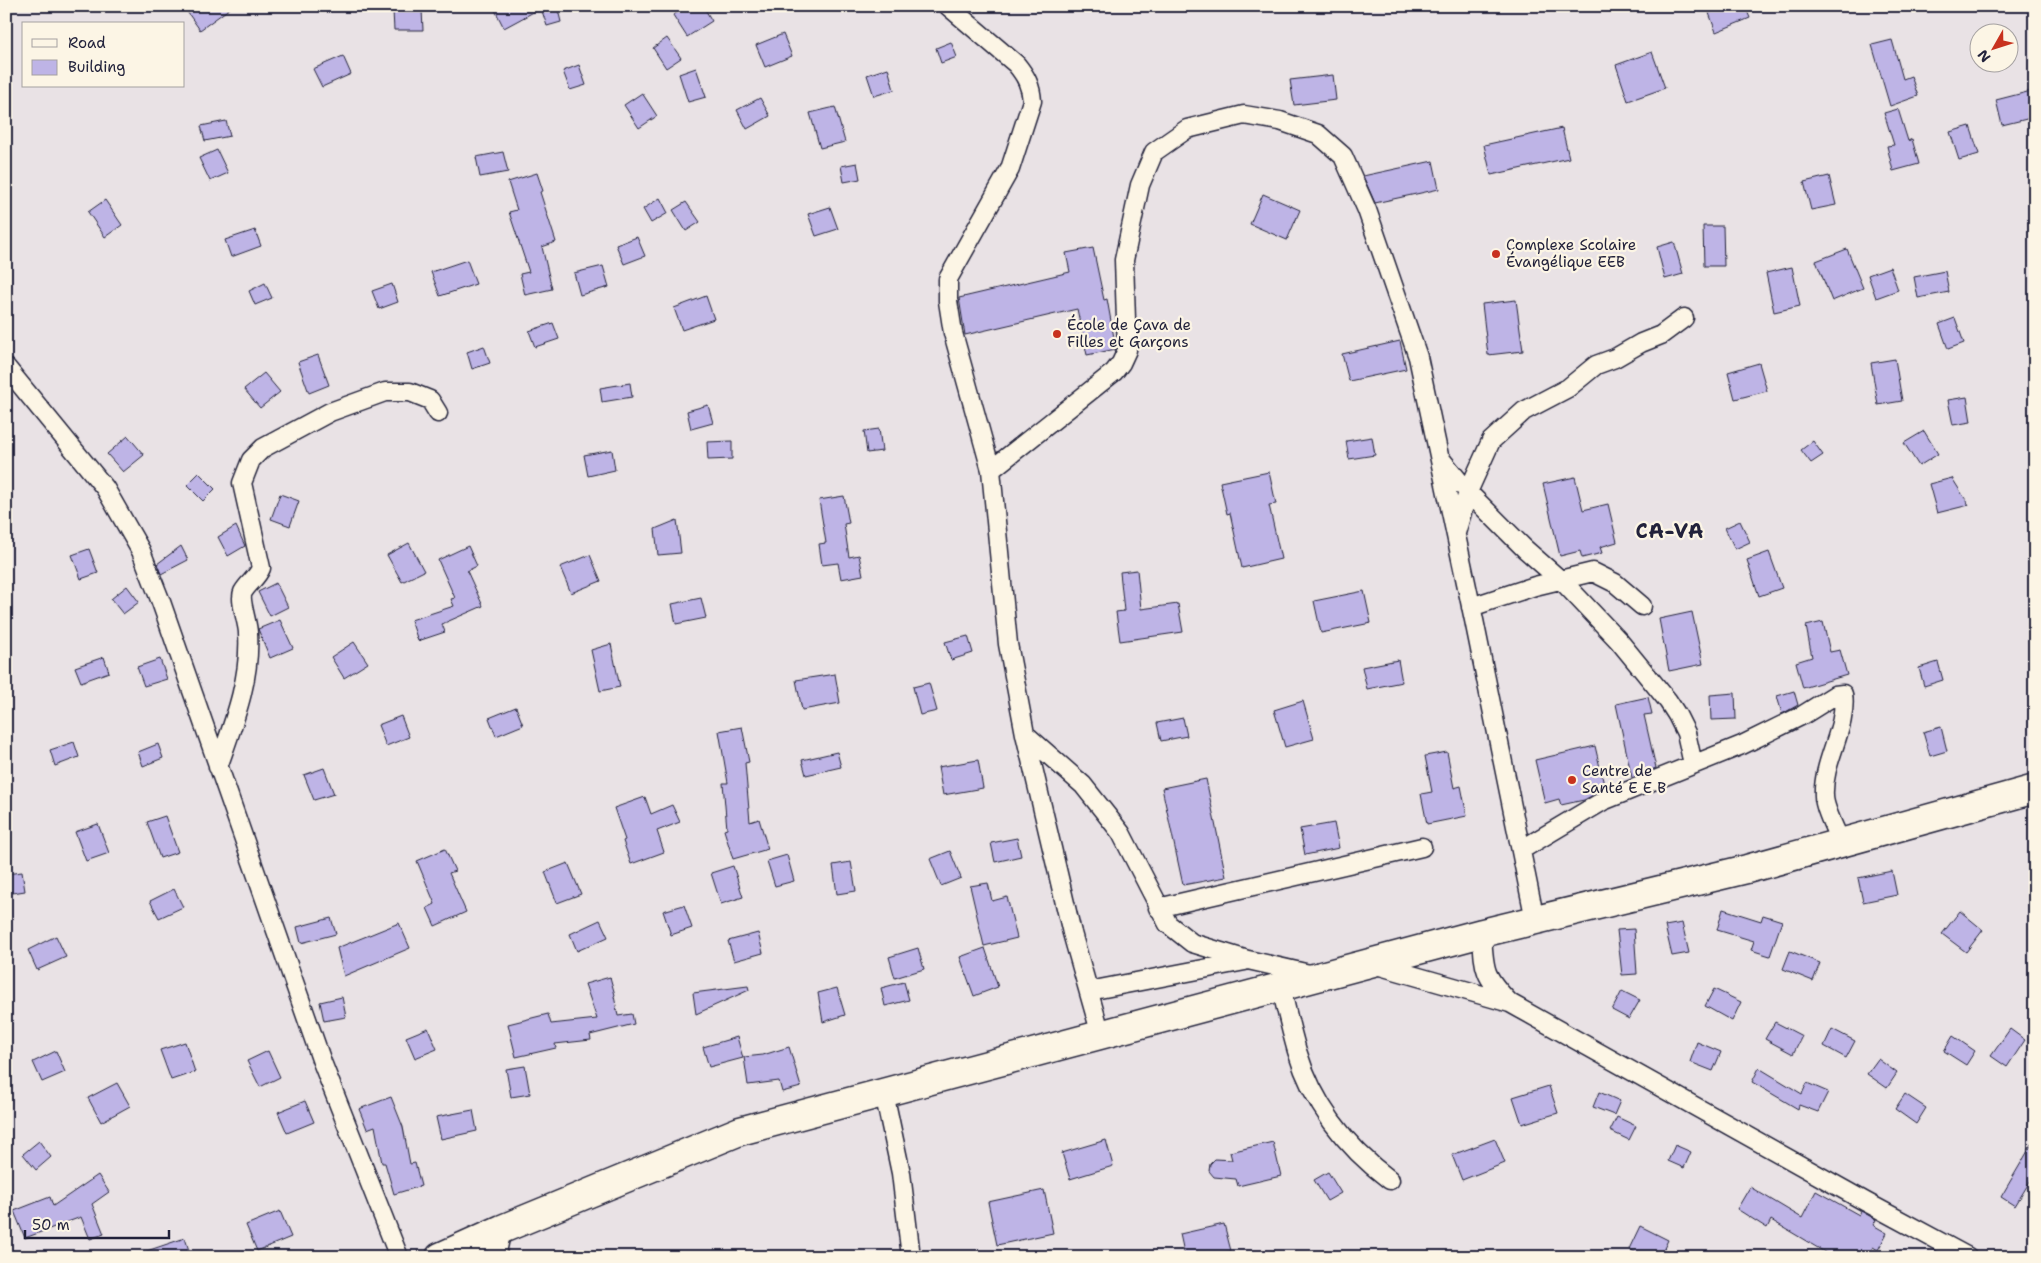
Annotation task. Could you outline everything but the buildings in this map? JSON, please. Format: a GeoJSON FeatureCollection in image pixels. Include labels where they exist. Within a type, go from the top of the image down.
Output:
{"type":"FeatureCollection","features":[{"type":"Feature","properties":{"kind":"main road"},"geometry":{"type":"LineString","coordinates":[[440,1257],[502,1229],[740,1131],[1482,933],[1747,870],[2035,789]]}},
{"type":"Feature","properties":{"kind":"street"},"geometry":{"type":"LineString","coordinates":[[948,6],[1016,64],[1025,76],[1031,90],[1032,101],[1010,169],[948,279],[948,301],[953,333],[991,470],[1008,644],[1024,734],[1072,933],[1101,1035]]}},
{"type":"Feature","properties":{"kind":"street"},"geometry":{"type":"LineString","coordinates":[[991,470],[1114,372],[1122,363],[1127,350],[1124,260],[1140,185],[1154,152],[1187,128],[1244,115],[1280,121],[1318,134],[1343,156],[1367,210],[1418,357],[1535,920]]}},
{"type":"Feature","properties":{"kind":"street"},"geometry":{"type":"LineString","coordinates":[[1455,537],[1468,492],[1491,441],[1524,410],[1568,388],[1596,365],[1662,335],[1684,318]]}},
{"type":"Feature","properties":{"kind":"street"},"geometry":{"type":"LineString","coordinates":[[6,367],[105,488],[141,551],[164,611],[322,1062],[399,1257]]}},
{"type":"Feature","properties":{"kind":"street"},"geometry":{"type":"LineString","coordinates":[[218,767],[240,705],[247,665],[249,634],[246,615],[241,601],[243,592],[259,574],[261,568],[242,483],[251,460],[263,448],[330,412],[385,392],[410,392],[430,400],[438,413]]}},
{"type":"Feature","properties":{"kind":"street"},"geometry":{"type":"LineString","coordinates":[[1438,456],[1468,492],[1525,549],[1560,579],[1620,641],[1668,700],[1686,733],[1693,764]]}},
{"type":"Feature","properties":{"kind":"street"},"geometry":{"type":"LineString","coordinates":[[1471,607],[1560,579],[1593,572],[1616,583],[1642,606]]}},
{"type":"Feature","properties":{"kind":"street"},"geometry":{"type":"LineString","coordinates":[[1521,850],[1603,801],[1742,745],[1803,715],[1835,695],[1843,694],[1842,717],[1825,776],[1824,798],[1841,843]]}},
{"type":"Feature","properties":{"kind":"street"},"geometry":{"type":"LineString","coordinates":[[1024,734],[1083,785],[1121,833],[1158,908],[1168,924],[1192,943],[1248,960],[1322,977]]}},
{"type":"Feature","properties":{"kind":"street"},"geometry":{"type":"LineString","coordinates":[[1158,908],[1422,847]]}},
{"type":"Feature","properties":{"kind":"street"},"geometry":{"type":"LineString","coordinates":[[1482,933],[1484,965],[1488,978],[1510,1003]]}},
{"type":"Feature","properties":{"kind":"street"},"geometry":{"type":"LineString","coordinates":[[1089,991],[1248,960]]}},
{"type":"Feature","properties":{"kind":"street"},"geometry":{"type":"LineString","coordinates":[[1370,964],[1510,1003],[1968,1257]]}},
{"type":"Feature","properties":{"kind":"street"},"geometry":{"type":"LineString","coordinates":[[1281,988],[1297,1052],[1318,1100],[1335,1127],[1352,1148],[1390,1180]]}},
{"type":"Feature","properties":{"kind":"street"},"geometry":{"type":"LineString","coordinates":[[884,1093],[901,1173],[911,1257]]}},
{"type":"Feature","properties":{"kind":"street"},"geometry":{"type":"LineString","coordinates":[[496,1257],[502,1229]]}},
{"type":"Feature","properties":{"kind":"place","name":"Complexe Scolaire Évangélique EEB"},"geometry":{"type":"Point","coordinates":[1496,254]}},
{"type":"Feature","properties":{"kind":"place","name":"École de Çava de Filles et Garçons"},"geometry":{"type":"Point","coordinates":[1057,334]}},
{"type":"Feature","properties":{"kind":"place","name":"Centre de Santé E E B"},"geometry":{"type":"Point","coordinates":[1572,780]}},
{"type":"Feature","properties":{"kind":"district","name":"CA-VA"},"geometry":{"type":"Point","coordinates":[1670,531]}}]}
